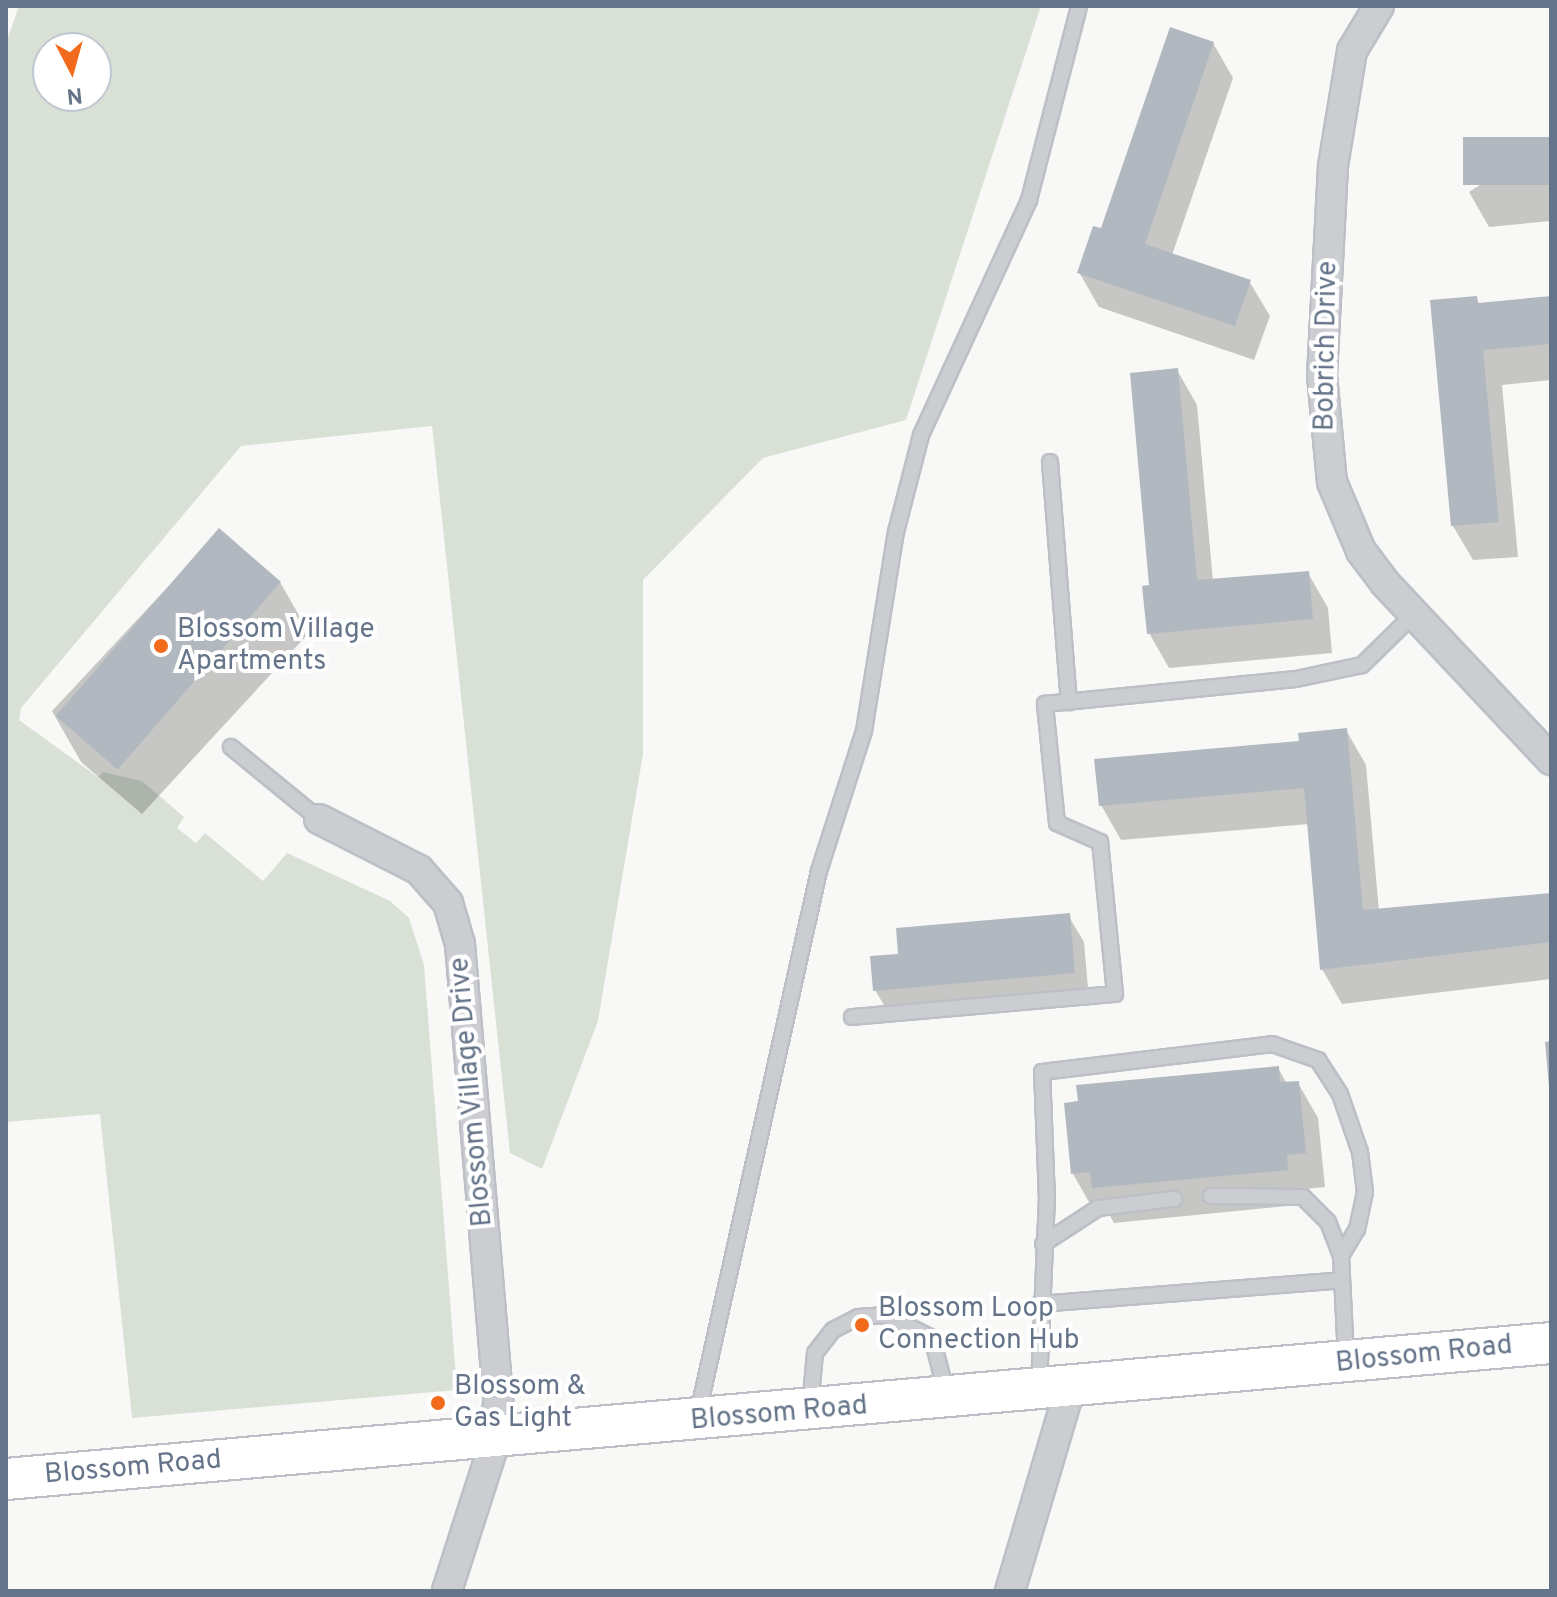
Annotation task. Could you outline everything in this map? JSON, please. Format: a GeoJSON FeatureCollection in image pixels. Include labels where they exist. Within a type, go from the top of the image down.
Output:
{"type":"FeatureCollection","features":[{"type":"Feature","properties":{"kind":"street","name":"Bobrich Drive"},"geometry":{"type":"LineString","coordinates":[[1379,6],[1352,51],[1339,101],[1325,429],[1343,515],[1361,551],[1414,614],[1551,760]]}},
{"type":"Feature","properties":{"kind":"street","name":"Blossom Village Drive"},"geometry":{"type":"LineString","coordinates":[[319,819],[419,870],[448,903],[460,944],[496,1438]]}},
{"type":"Feature","properties":{"kind":"street","name":"Blossom Road"},"geometry":{"type":"LineString","coordinates":[[6,1479],[810,1412],[1551,1343]]}},
{"type":"Feature","properties":{"kind":"street"},"geometry":{"type":"LineString","coordinates":[[1010,1591],[1055,1390]]}},
{"type":"Feature","properties":{"kind":"street"},"geometry":{"type":"LineString","coordinates":[[447,1591],[496,1438]]}},
{"type":"Feature","properties":{"kind":"lane"},"geometry":{"type":"LineString","coordinates":[[697,1421],[819,871],[864,731],[896,532],[921,435],[1029,200],[1079,6]]}},
{"type":"Feature","properties":{"kind":"lane"},"geometry":{"type":"LineString","coordinates":[[1050,462],[1069,702]]}},
{"type":"Feature","properties":{"kind":"lane"},"geometry":{"type":"LineString","coordinates":[[852,1017],[1115,994],[1100,842],[1057,823],[1045,704],[1296,679],[1362,665],[1414,614]]}},
{"type":"Feature","properties":{"kind":"lane"},"geometry":{"type":"LineString","coordinates":[[231,747],[319,819]]}},
{"type":"Feature","properties":{"kind":"lane"},"geometry":{"type":"LineString","coordinates":[[1055,1390],[1039,1304],[1043,1244],[1042,1072],[1272,1044],[1318,1060],[1340,1094],[1360,1152],[1365,1192],[1357,1229],[1341,1256]]}},
{"type":"Feature","properties":{"kind":"lane"},"geometry":{"type":"LineString","coordinates":[[1211,1196],[1303,1197],[1328,1222],[1341,1256],[1346,1362]]}},
{"type":"Feature","properties":{"kind":"lane"},"geometry":{"type":"LineString","coordinates":[[1043,1244],[1098,1208],[1174,1199]]}},
{"type":"Feature","properties":{"kind":"lane"},"geometry":{"type":"LineString","coordinates":[[1039,1304],[1342,1280]]}},
{"type":"Feature","properties":{"kind":"lane"},"geometry":{"type":"LineString","coordinates":[[810,1412],[815,1353],[833,1330],[858,1317],[886,1315],[932,1338],[948,1399]]}},
{"type":"Feature","properties":{"kind":"shaded area"},"geometry":{"type":"Polygon","coordinates":[[[19,6],[1041,6],[906,420],[763,458],[643,580],[643,754],[598,1021],[542,1169],[510,1153],[432,426],[241,446],[21,708],[19,720],[98,777],[103,772],[142,781],[184,817],[177,828],[196,843],[205,833],[263,881],[287,853],[390,901],[409,918],[424,965],[457,1390],[132,1418],[100,1114],[6,1122],[6,43],[19,6]]]}},
{"type":"Feature","properties":{"kind":"building"},"geometry":{"type":"Polygon","coordinates":[[[1170,27],[1214,42],[1145,244],[1251,280],[1235,326],[1077,273],[1093,226],[1101,228],[1170,27]]]}},
{"type":"Feature","properties":{"kind":"building"},"geometry":{"type":"Polygon","coordinates":[[[1463,137],[1551,137],[1551,185],[1463,185],[1463,137]]]}},
{"type":"Feature","properties":{"kind":"building"},"geometry":{"type":"Polygon","coordinates":[[[1477,296],[1478,303],[1551,296],[1551,344],[1483,350],[1499,522],[1451,526],[1430,300],[1477,296]]]}},
{"type":"Feature","properties":{"kind":"building"},"geometry":{"type":"Polygon","coordinates":[[[1178,368],[1197,580],[1309,571],[1313,619],[1147,634],[1142,586],[1149,585],[1130,373],[1178,368]]]}},
{"type":"Feature","properties":{"kind":"building","name":"Blossom Village Apartments"},"geometry":{"type":"Polygon","coordinates":[[[219,528],[281,582],[118,770],[56,716],[219,528]]]}},
{"type":"Feature","properties":{"kind":"building"},"geometry":{"type":"Polygon","coordinates":[[[1347,728],[1363,910],[1551,893],[1551,942],[1320,970],[1304,788],[1099,806],[1094,759],[1299,741],[1298,733],[1347,728]]]}},
{"type":"Feature","properties":{"kind":"building"},"geometry":{"type":"Polygon","coordinates":[[[1070,913],[1075,973],[873,991],[870,956],[898,954],[896,928],[1070,913]]]}},
{"type":"Feature","properties":{"kind":"building"},"geometry":{"type":"Polygon","coordinates":[[[1551,1041],[1551,1087],[1549,1087],[1545,1042],[1551,1041]]]}},
{"type":"Feature","properties":{"kind":"building"},"geometry":{"type":"Polygon","coordinates":[[[1279,1066],[1280,1082],[1299,1081],[1306,1153],[1287,1155],[1288,1170],[1092,1188],[1090,1172],[1071,1174],[1064,1103],[1078,1101],[1076,1085],[1279,1066]]]}},
{"type":"Feature","properties":{"kind":"place","name":"Blossom Village Apartments"},"geometry":{"type":"Point","coordinates":[161,646]}},
{"type":"Feature","properties":{"kind":"place","name":"Blossom Loop Connection Hub"},"geometry":{"type":"Point","coordinates":[862,1325]}},
{"type":"Feature","properties":{"kind":"place","name":"Blossom & Gas Light"},"geometry":{"type":"Point","coordinates":[438,1403]}}]}
